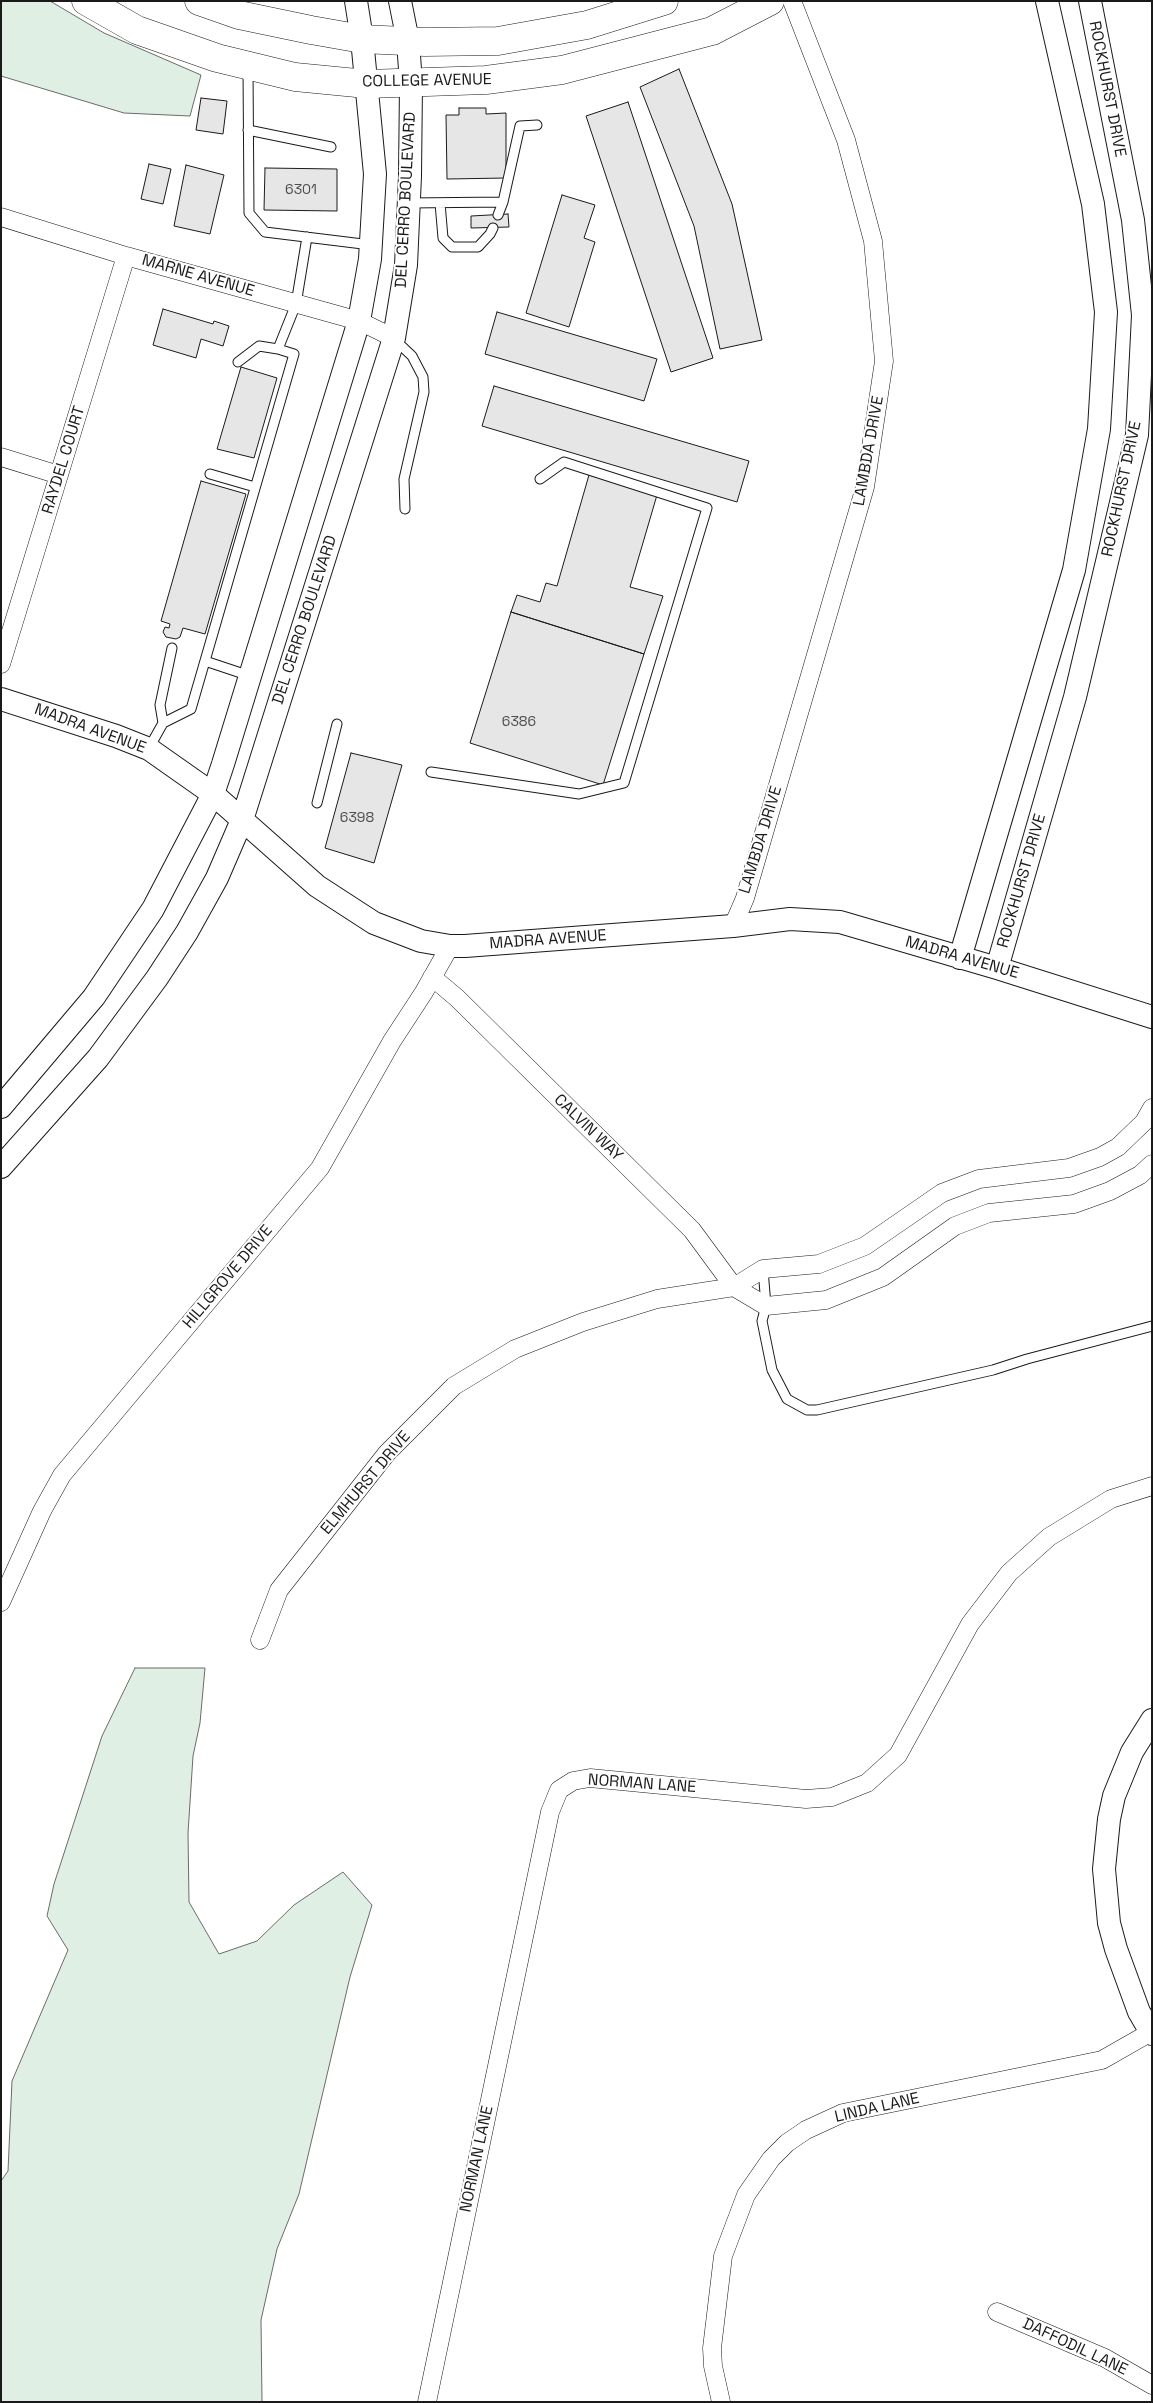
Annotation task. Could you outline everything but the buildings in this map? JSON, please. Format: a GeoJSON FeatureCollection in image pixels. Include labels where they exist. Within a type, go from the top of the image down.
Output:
{"type":"FeatureCollection","features":[{"type":"Feature","properties":{"kind":"main road","name":"COLLEGE AVENUE"},"geometry":{"type":"LineString","coordinates":[[86,1],[137,30],[217,58],[295,76],[368,84],[411,84],[531,76],[597,62],[712,31],[770,1]]}},
{"type":"Feature","properties":{"kind":"main road"},"geometry":{"type":"LineString","coordinates":[[199,1],[239,15],[362,39],[491,42],[588,25],[664,1]]}},
{"type":"Feature","properties":{"kind":"street","name":"DEL CERRO BOULEVARD"},"geometry":{"type":"LineString","coordinates":[[1,1107],[94,997],[153,909],[213,794],[359,321],[371,245],[375,174],[368,84],[356,1]]}},
{"type":"Feature","properties":{"kind":"street","name":"DEL CERRO BOULEVARD"},"geometry":{"type":"LineString","coordinates":[[1,1167],[98,1058],[157,978],[187,932],[217,878],[242,820],[394,338],[406,265],[409,203],[411,84],[408,41],[400,1]]}},
{"type":"Feature","properties":{"kind":"street","name":"LAMBDA DRIVE"},"geometry":{"type":"LineString","coordinates":[[734,926],[745,898],[866,487],[884,360],[873,240],[846,140],[792,1]]}},
{"type":"Feature","properties":{"kind":"street","name":"ROCKHURST DRIVE"},"geometry":{"type":"LineString","coordinates":[[960,958],[1074,570],[1099,428],[1106,312],[1093,204],[1047,1]]}},
{"type":"Feature","properties":{"kind":"street","name":"ROCKHURST DRIVE"},"geometry":{"type":"LineString","coordinates":[[997,968],[1075,697],[1137,436],[1143,315],[1133,220],[1090,1]]}},
{"type":"Feature","properties":{"kind":"street","name":"MARNE AVENUE"},"geometry":{"type":"LineString","coordinates":[[1,217],[126,256],[359,321],[394,338]]}},
{"type":"Feature","properties":{"kind":"street","name":"RAYDEL COURT"},"geometry":{"type":"LineString","coordinates":[[1,664],[126,256]]}},
{"type":"Feature","properties":{"kind":"street"},"geometry":{"type":"LineString","coordinates":[[1,457],[59,475]]}},
{"type":"Feature","properties":{"kind":"street","name":"MADRA AVENUE"},"geometry":{"type":"LineString","coordinates":[[1,699],[116,736],[149,749],[213,794],[317,886],[374,924],[421,941],[450,946],[734,926],[790,919],[840,922],[997,968],[1152,1017]]}},
{"type":"Feature","properties":{"kind":"street","name":"HILLGROVE DRIVE"},"geometry":{"type":"LineString","coordinates":[[1,1602],[42,1511],[62,1476],[320,1168],[392,1041],[450,946]]}},
{"type":"Feature","properties":{"kind":"street","name":"CALVIN WAY"},"geometry":{"type":"LineString","coordinates":[[432,977],[457,998],[692,1230],[734,1287]]}},
{"type":"Feature","properties":{"kind":"street","name":"ELMHURST DRIVE"},"geometry":{"type":"LineString","coordinates":[[260,1640],[278,1590],[387,1454],[454,1386],[515,1349],[583,1322],[656,1299],[734,1287],[763,1269],[819,1264],[865,1246],[942,1193],[979,1179],[1069,1168],[1100,1157],[1118,1148],[1144,1122],[1152,1108]]}},
{"type":"Feature","properties":{"kind":"street"},"geometry":{"type":"LineString","coordinates":[[734,1287],[766,1306],[826,1300],[883,1277],[955,1226],[990,1213],[1074,1204],[1110,1191],[1140,1175],[1152,1164]]}},
{"type":"Feature","properties":{"kind":"street","name":"NORMAN LANE"},"geometry":{"type":"LineString","coordinates":[[427,2402],[550,1812],[559,1790],[573,1781],[590,1778],[806,1799],[832,1797],[867,1782],[898,1755],[970,1624],[1009,1573],[1049,1536],[1111,1499],[1152,1486]]}},
{"type":"Feature","properties":{"kind":"street"},"geometry":{"type":"LineString","coordinates":[[1151,2033],[1139,2012],[1116,1949],[1108,1914],[1104,1869],[1109,1819],[1114,1796],[1132,1752],[1152,1720]]}},
{"type":"Feature","properties":{"kind":"street","name":"LINDA LANE"},"geometry":{"type":"LineString","coordinates":[[721,2402],[713,2366],[712,2348],[723,2256],[746,2195],[767,2165],[787,2144],[806,2130],[843,2113],[978,2087],[1102,2060],[1151,2033]]}},
{"type":"Feature","properties":{"kind":"street","name":"DAFFODIL LANE"},"geometry":{"type":"LineString","coordinates":[[998,2312],[1105,2358],[1152,2385]]}},
{"type":"Feature","properties":{"kind":"lane"},"geometry":{"type":"LineString","coordinates":[[248,66],[249,213],[265,232],[371,245]]}},
{"type":"Feature","properties":{"kind":"lane"},"geometry":{"type":"LineString","coordinates":[[498,215],[503,202],[520,126],[536,125]]}},
{"type":"Feature","properties":{"kind":"lane"},"geometry":{"type":"LineString","coordinates":[[248,130],[331,148]]}},
{"type":"Feature","properties":{"kind":"lane"},"geometry":{"type":"LineString","coordinates":[[409,203],[503,202]]}},
{"type":"Feature","properties":{"kind":"lane"},"geometry":{"type":"LineString","coordinates":[[440,203],[443,238],[452,247],[478,247],[493,228]]}},
{"type":"Feature","properties":{"kind":"lane"},"geometry":{"type":"LineString","coordinates":[[278,349],[296,304],[307,237]]}},
{"type":"Feature","properties":{"kind":"lane"},"geometry":{"type":"LineString","coordinates":[[394,338],[412,356],[422,377],[424,392],[404,479],[405,509]]}},
{"type":"Feature","properties":{"kind":"lane"},"geometry":{"type":"LineString","coordinates":[[149,749],[163,723],[191,709],[294,354],[259,346],[238,362]]}},
{"type":"Feature","properties":{"kind":"lane"},"geometry":{"type":"LineString","coordinates":[[431,772],[579,794],[624,783],[707,508],[564,462],[540,479]]}},
{"type":"Feature","properties":{"kind":"lane"},"geometry":{"type":"LineString","coordinates":[[210,474],[256,487]]}},
{"type":"Feature","properties":{"kind":"lane"},"geometry":{"type":"LineString","coordinates":[[163,723],[160,705],[172,648]]}},
{"type":"Feature","properties":{"kind":"lane"},"geometry":{"type":"LineString","coordinates":[[205,661],[250,676]]}},
{"type":"Feature","properties":{"kind":"lane"},"geometry":{"type":"LineString","coordinates":[[317,803],[337,724]]}},
{"type":"Feature","properties":{"kind":"lane"},"geometry":{"type":"LineString","coordinates":[[763,1269],[766,1306],[762,1321],[772,1370],[787,1399],[807,1410],[817,1410],[993,1370],[1027,1358],[1152,1326]]}},
{"type":"Feature","properties":{"kind":"green space"},"geometry":{"type":"Polygon","coordinates":[[[1,1],[50,1],[104,33],[201,75],[190,116],[124,113],[1,76],[1,1]]]}},
{"type":"Feature","properties":{"kind":"green space"},"geometry":{"type":"Polygon","coordinates":[[[135,1668],[205,1668],[200,1723],[193,1756],[188,1833],[189,1902],[219,1954],[257,1941],[294,1905],[343,1872],[372,1905],[350,1977],[299,2194],[277,2249],[261,2320],[262,2402],[1,2402],[1,2181],[8,2171],[12,2081],[68,1950],[47,1916],[54,1884],[102,1736],[135,1668]]]}}]}
